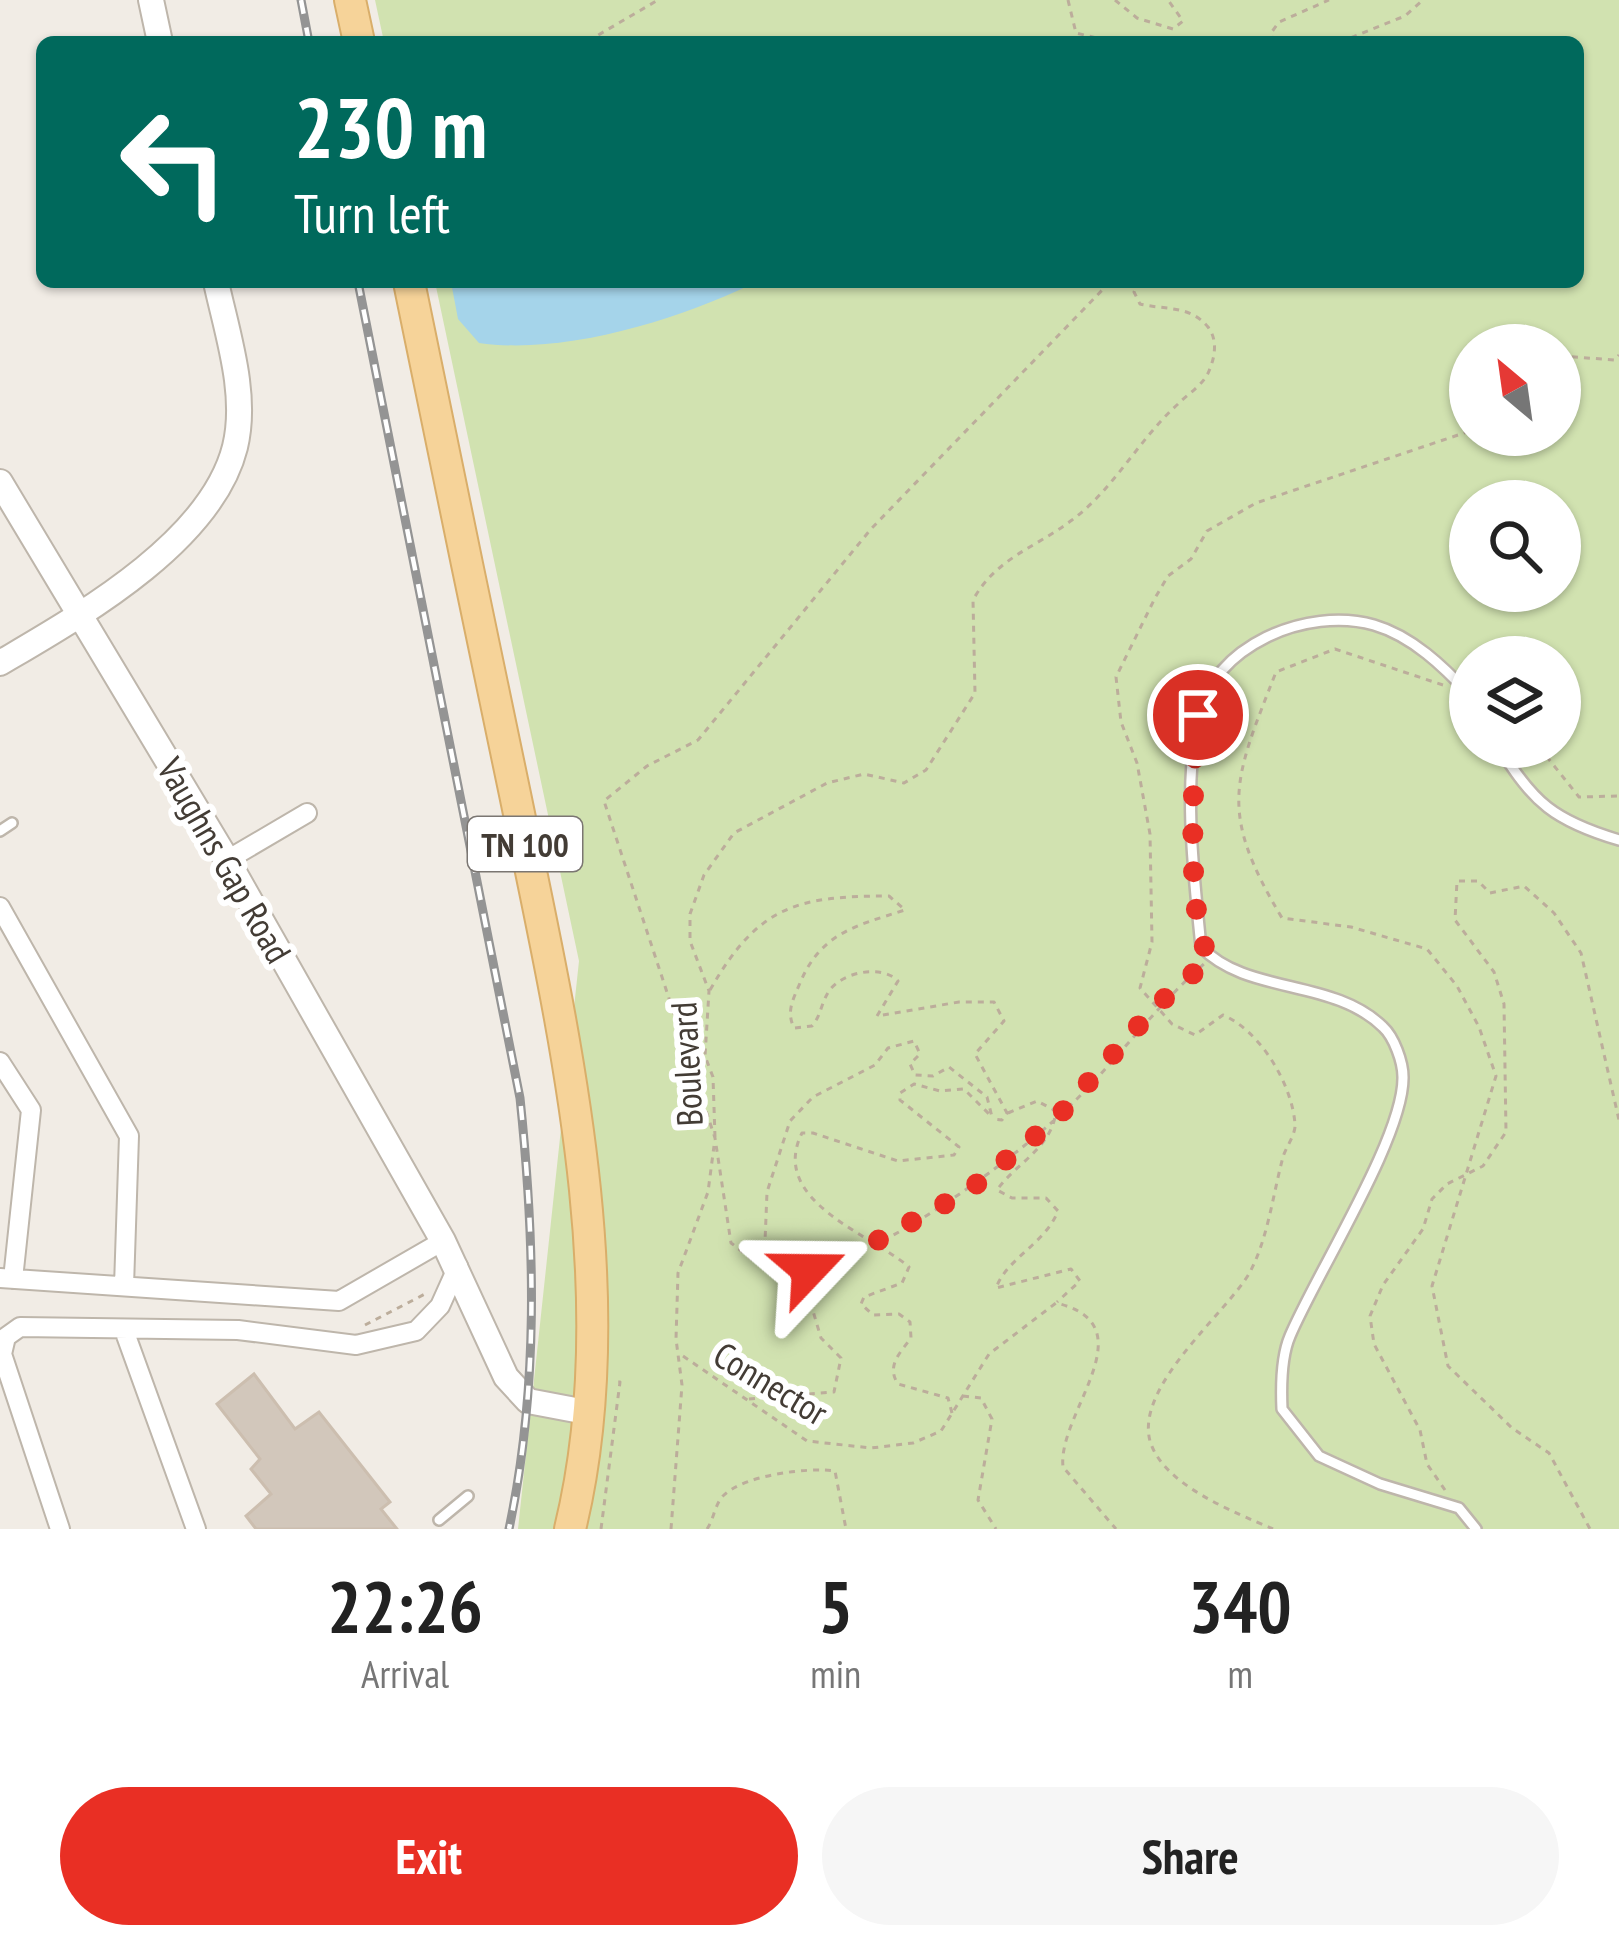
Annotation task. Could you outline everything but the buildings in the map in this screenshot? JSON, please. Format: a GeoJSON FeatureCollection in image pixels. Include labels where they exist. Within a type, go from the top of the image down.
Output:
{"type":"FeatureCollection","features":[{"type":"Feature","properties":{"kind":"main road"},"geometry":{"type":"LineString","coordinates":[[350,0],[358,36]]}},
{"type":"Feature","properties":{"kind":"main road","name":"TN 100"},"geometry":{"type":"LineString","coordinates":[[410,288],[573,1074],[588,1244],[586,1412],[570,1529]]}},
{"type":"Feature","properties":{"kind":"street"},"geometry":{"type":"LineString","coordinates":[[151,0],[159,36]]}},
{"type":"Feature","properties":{"kind":"street"},"geometry":{"type":"LineString","coordinates":[[0,663],[149,568],[203,506],[235,448],[237,375],[217,288]]}},
{"type":"Feature","properties":{"kind":"street","name":"Vaughns Gap Road"},"geometry":{"type":"LineString","coordinates":[[0,482],[227,860],[458,1266],[506,1377],[528,1401],[586,1412]]}},
{"type":"Feature","properties":{"kind":"street"},"geometry":{"type":"LineString","coordinates":[[227,860],[307,813]]}},
{"type":"Feature","properties":{"kind":"street"},"geometry":{"type":"LineString","coordinates":[[0,907],[129,1136],[124,1286]]}},
{"type":"Feature","properties":{"kind":"street"},"geometry":{"type":"LineString","coordinates":[[0,1062],[31,1110],[6,1278],[339,1301],[443,1241]]}},
{"type":"Feature","properties":{"kind":"street"},"geometry":{"type":"LineString","coordinates":[[60,1529],[2,1354],[6,1337],[20,1327],[238,1330],[356,1345],[416,1331],[440,1306],[458,1266]]}},
{"type":"Feature","properties":{"kind":"street"},"geometry":{"type":"LineString","coordinates":[[124,1330],[196,1529]]}},
{"type":"Feature","properties":{"kind":"lane"},"geometry":{"type":"LineString","coordinates":[[1449,677],[1409,642],[1372,624],[1321,624],[1259,638],[1214,677],[1198,715],[1194,770],[1198,914],[1201,947],[1211,958],[1323,994],[1384,1028],[1403,1077],[1380,1157],[1288,1340],[1282,1409],[1319,1456],[1380,1484],[1459,1508],[1476,1529]]}},
{"type":"Feature","properties":{"kind":"lane"},"geometry":{"type":"LineString","coordinates":[[1512,768],[1533,800],[1577,827],[1619,840]]}},
{"type":"Feature","properties":{"kind":"lane"},"geometry":{"type":"LineString","coordinates":[[0,830],[12,823]]}},
{"type":"Feature","properties":{"kind":"lane"},"geometry":{"type":"LineString","coordinates":[[439,1520],[468,1496]]}},
{"type":"Feature","properties":{"kind":"path"},"geometry":{"type":"LineString","coordinates":[[597,36],[658,0]]}},
{"type":"Feature","properties":{"kind":"path"},"geometry":{"type":"LineString","coordinates":[[1068,0],[1076,33],[1089,36]]}},
{"type":"Feature","properties":{"kind":"path"},"geometry":{"type":"LineString","coordinates":[[1115,0],[1137,18],[1173,28],[1183,21],[1168,0]]}},
{"type":"Feature","properties":{"kind":"path"},"geometry":{"type":"LineString","coordinates":[[1272,36],[1279,22],[1329,0]]}},
{"type":"Feature","properties":{"kind":"path"},"geometry":{"type":"LineString","coordinates":[[1355,36],[1405,16],[1423,0]]}},
{"type":"Feature","properties":{"kind":"path"},"geometry":{"type":"LineString","coordinates":[[745,1400],[834,1392],[841,1358],[820,1338],[808,1294],[731,1243],[715,1138],[604,801],[647,766],[698,740],[871,530],[1104,288]]}},
{"type":"Feature","properties":{"kind":"path","name":"Boulevard"},"geometry":{"type":"LineString","coordinates":[[670,1529],[682,1355],[676,1340],[678,1273],[708,1192],[715,1138],[713,1077],[705,1056],[709,991],[693,954],[690,914],[716,852],[745,825],[827,782],[864,774],[904,783],[926,770],[975,692],[973,600],[980,588],[1006,559],[1072,520],[1102,494],[1160,420],[1208,376],[1216,349],[1205,323],[1181,308],[1140,304],[1136,288]]}},
{"type":"Feature","properties":{"kind":"path"},"geometry":{"type":"LineString","coordinates":[[1581,358],[1615,360],[1619,355]]}},
{"type":"Feature","properties":{"kind":"path"},"geometry":{"type":"LineString","coordinates":[[1449,687],[1335,649],[1276,672],[1236,774],[1247,859],[1282,918],[1351,927],[1426,949],[1457,986],[1496,1076],[1432,1286],[1448,1366],[1512,1428],[1549,1453],[1590,1529]]}},
{"type":"Feature","properties":{"kind":"path"},"geometry":{"type":"LineString","coordinates":[[1556,768],[1579,797],[1619,796]]}},
{"type":"Feature","properties":{"kind":"path"},"geometry":{"type":"LineString","coordinates":[[1459,1508],[1426,1464],[1420,1430],[1374,1344],[1370,1316],[1383,1285],[1423,1229],[1432,1199],[1491,1158],[1506,1132],[1504,1004],[1494,972],[1455,920],[1457,881],[1478,881],[1490,893],[1524,886],[1563,926],[1581,953],[1619,1120]]}},
{"type":"Feature","properties":{"kind":"path"},"geometry":{"type":"LineString","coordinates":[[709,991],[730,953],[765,920],[820,896],[889,896],[905,910],[839,931],[813,953],[789,1008],[790,1022],[794,1028],[812,1026],[830,989],[852,976],[878,970],[898,981],[878,1007],[878,1016],[959,1001],[994,1001],[1004,1022],[975,1054],[1007,1113]]}},
{"type":"Feature","properties":{"kind":"path"},"geometry":{"type":"LineString","coordinates":[[764,1267],[809,1270],[875,1242],[968,1191],[1055,1120],[1156,1006],[1211,958]]}},
{"type":"Feature","properties":{"kind":"path"},"geometry":{"type":"LineString","coordinates":[[764,1267],[767,1192],[790,1121],[813,1097],[875,1064],[888,1048],[914,1041],[920,1054],[910,1064],[915,1075],[933,1076],[949,1067],[987,1096],[993,1119]]}},
{"type":"Feature","properties":{"kind":"path"},"geometry":{"type":"LineString","coordinates":[[914,1084],[940,1091],[964,1089],[993,1119],[1002,1120],[1007,1113],[1036,1101],[1056,1111],[1036,1153],[997,1190],[1012,1198],[1046,1198],[1058,1211],[1043,1238],[1002,1276],[996,1288],[1057,1269],[1081,1275],[1059,1303],[997,1345],[958,1397],[952,1413],[947,1398],[898,1384],[893,1378],[893,1362],[911,1338],[910,1322],[899,1314],[873,1315],[861,1304],[864,1297],[902,1283],[909,1267],[875,1242],[840,1225],[803,1185],[795,1148],[802,1133],[898,1161],[954,1154],[959,1147],[900,1100],[900,1093],[914,1084]]}},
{"type":"Feature","properties":{"kind":"path"},"geometry":{"type":"LineString","coordinates":[[1059,1303],[1093,1325],[1100,1351],[1064,1436],[1063,1468],[1116,1529]]}},
{"type":"Feature","properties":{"kind":"path","name":"Connector"},"geometry":{"type":"LineString","coordinates":[[682,1355],[807,1441],[852,1449],[913,1443],[941,1431],[952,1413]]}},
{"type":"Feature","properties":{"kind":"path"},"geometry":{"type":"LineString","coordinates":[[958,1397],[981,1398],[992,1419],[978,1500],[996,1529]]}},
{"type":"Feature","properties":{"kind":"path"},"geometry":{"type":"LineString","coordinates":[[707,1529],[719,1501],[731,1490],[769,1475],[818,1468],[835,1471],[846,1529]]}},
{"type":"Feature","properties":{"kind":"green space"},"geometry":{"type":"Polygon","coordinates":[[[375,0],[1619,0],[1619,1529],[518,1529],[579,961],[436,288],[1584,288],[1584,36],[383,36],[375,0]]]}},
{"type":"Feature","properties":{"kind":"water"},"geometry":{"type":"Polygon","coordinates":[[[452,288],[743,288],[618,332],[546,344],[479,343],[458,319],[452,288]]]}},
{"type":"Feature","properties":{"kind":"railway"},"geometry":{"type":"LineString","coordinates":[[301,0],[308,36]]}},
{"type":"Feature","properties":{"kind":"railway"},"geometry":{"type":"LineString","coordinates":[[359,288],[520,1098],[529,1206],[530,1368],[509,1529]]}},
{"type":"Feature","properties":{"kind":"route"},"geometry":{"type":"LineString","coordinates":[[809,1270],[875,1242],[968,1191],[1055,1120],[1156,1006],[1211,958],[1201,947],[1194,852],[1198,715]]}}]}
